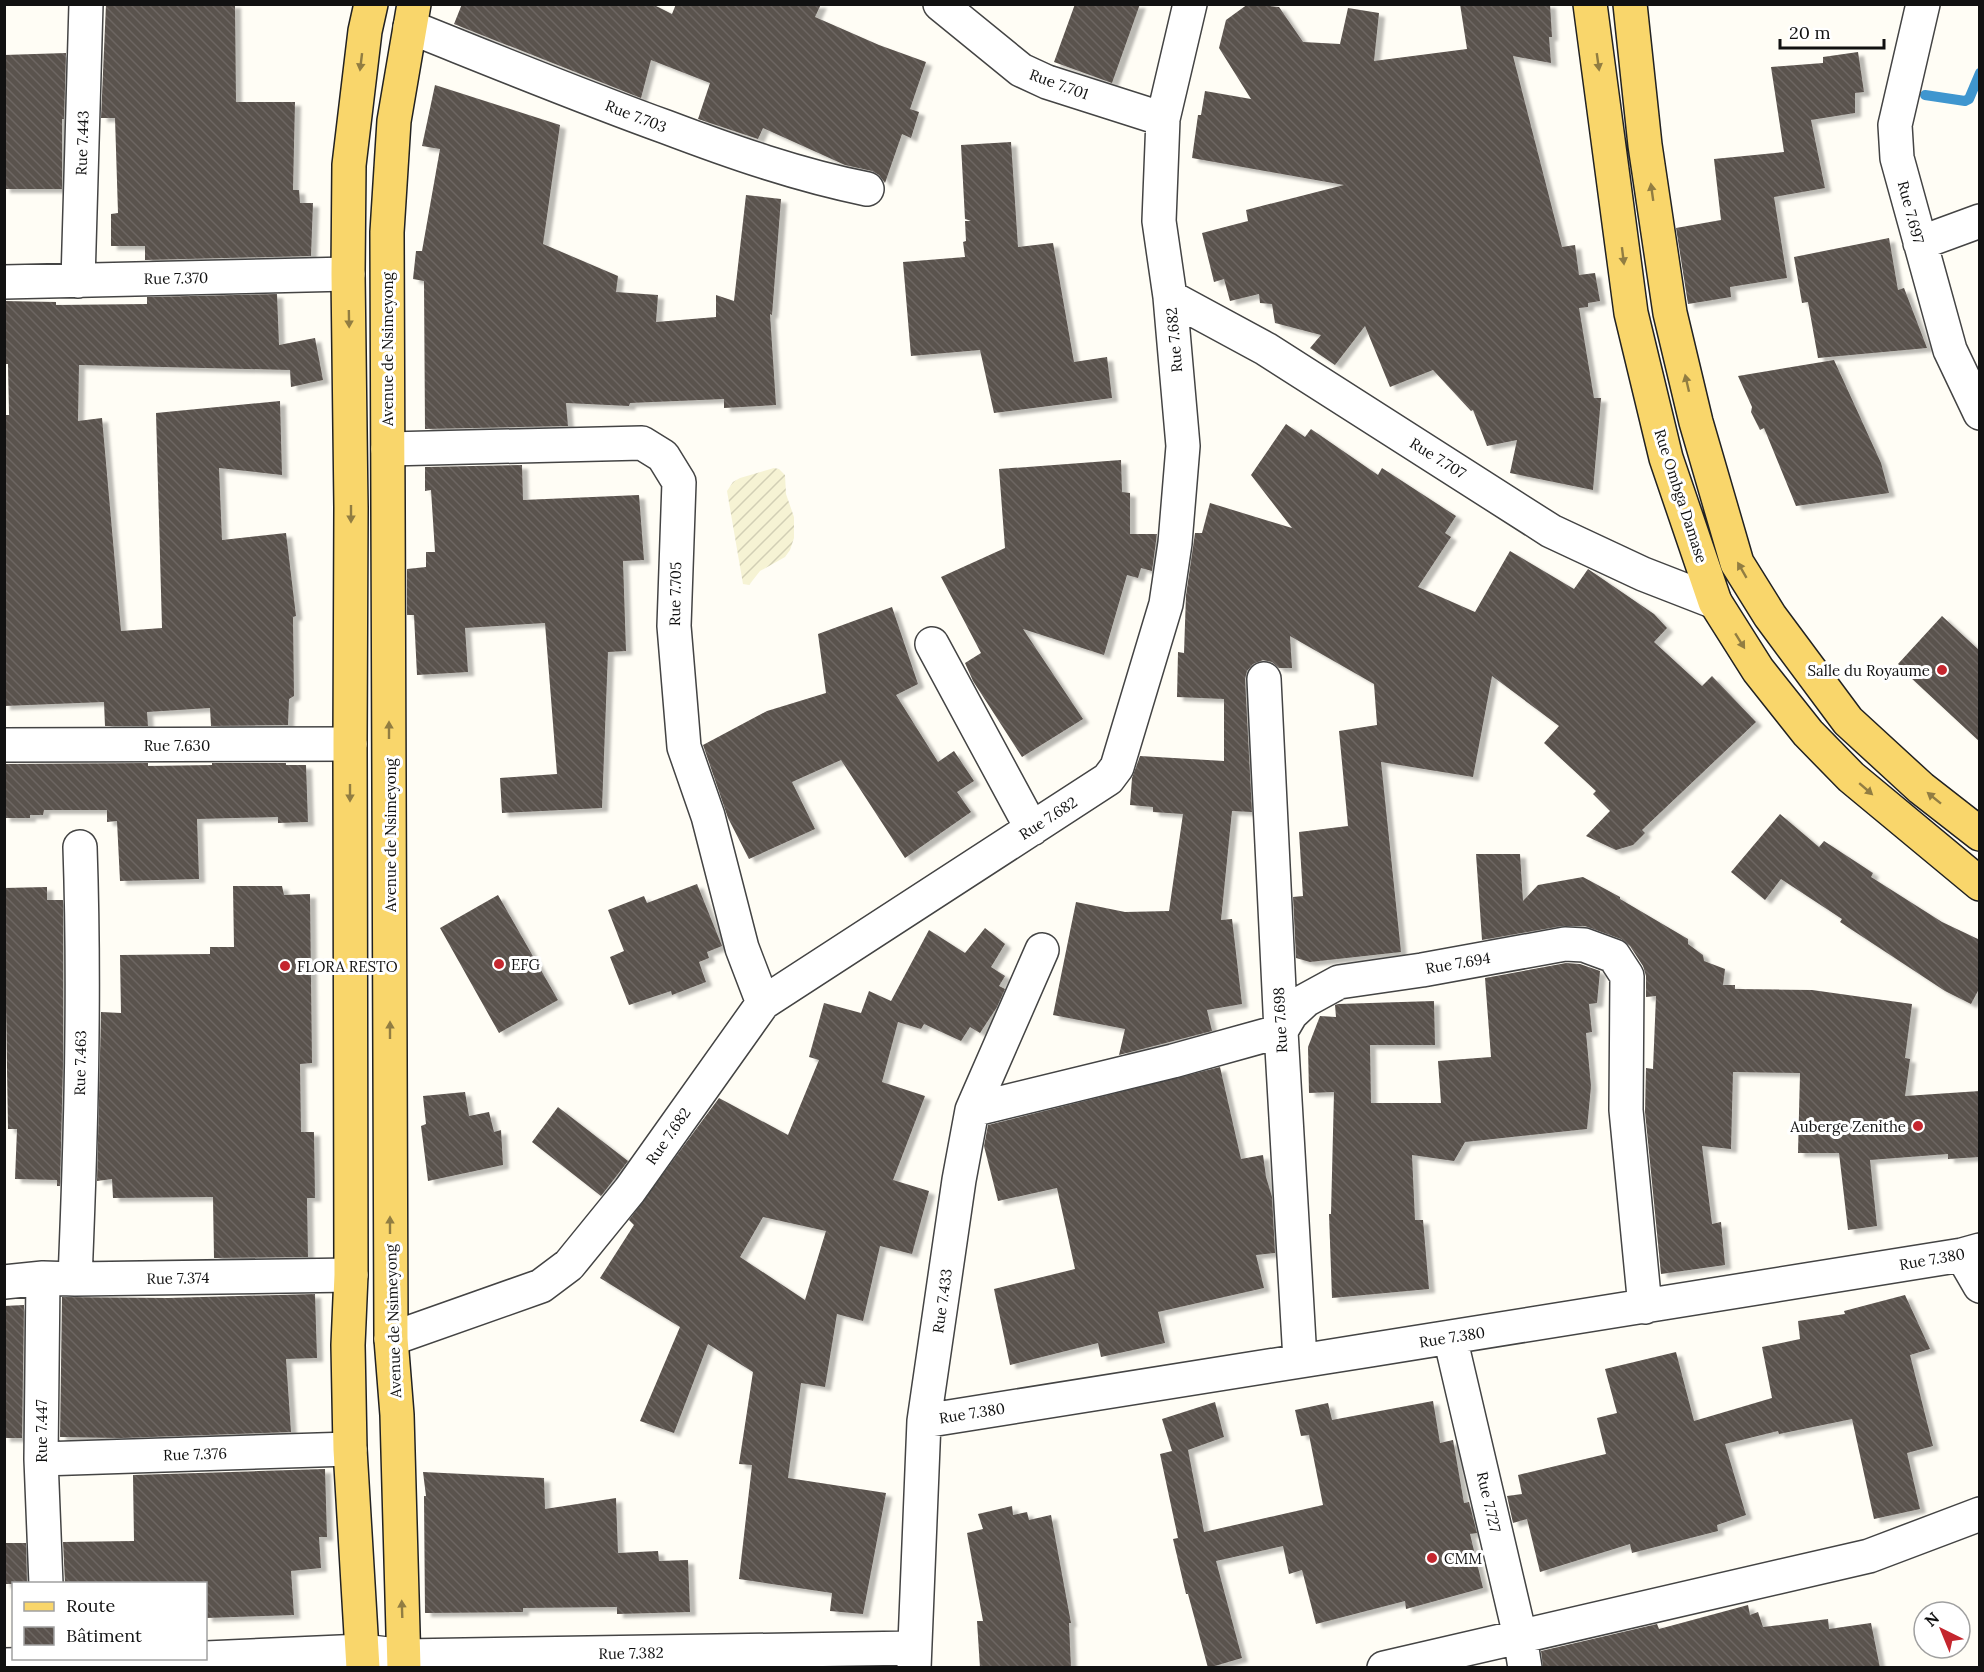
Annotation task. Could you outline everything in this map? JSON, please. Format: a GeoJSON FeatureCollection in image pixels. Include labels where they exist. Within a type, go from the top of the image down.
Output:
{"type":"FeatureCollection","features":[{"type":"Feature","properties":{"kind":"main road"},"geometry":{"type":"LineString","coordinates":[[363,1659],[350,1449],[348,1345],[351,1275],[351,508],[348,274],[349,165],[370,4]]}},
{"type":"Feature","properties":{"kind":"main road","name":"Rue Ombga Damase"},"geometry":{"type":"LineString","coordinates":[[1590,4],[1631,314],[1666,458],[1715,602],[1758,670],[1808,732],[1851,777],[1980,884]]}},
{"type":"Feature","properties":{"kind":"main road"},"geometry":{"type":"LineString","coordinates":[[1630,4],[1645,145],[1670,313],[1696,422],[1737,563],[1770,616],[1848,721],[1921,788],[1980,834]]}},
{"type":"Feature","properties":{"kind":"main road","name":"Avenue de Nsimeyong"},"geometry":{"type":"LineString","coordinates":[[404,1662],[397,1415],[391,1339],[387,232],[394,122],[412,16]]}},
{"type":"Feature","properties":{"kind":"street","name":"Rue 7.443"},"geometry":{"type":"LineString","coordinates":[[78,281],[86,4]]}},
{"type":"Feature","properties":{"kind":"street","name":"Rue 7.701"},"geometry":{"type":"LineString","coordinates":[[940,4],[1021,70],[1047,82],[1163,119]]}},
{"type":"Feature","properties":{"kind":"street","name":"Rue 7.682"},"geometry":{"type":"LineString","coordinates":[[391,1339],[542,1286],[569,1265],[630,1190],[763,1003],[1108,779],[1117,766],[1166,604],[1175,543],[1183,446],[1170,297],[1159,221],[1163,119],[1190,4]]}},
{"type":"Feature","properties":{"kind":"street","name":"Rue 7.697"},"geometry":{"type":"LineString","coordinates":[[1923,4],[1895,125],[1897,158],[1950,350],[1980,413]]}},
{"type":"Feature","properties":{"kind":"street","name":"Rue 7.703"},"geometry":{"type":"LineString","coordinates":[[412,16],[625,112],[736,153],[825,180],[867,189]]}},
{"type":"Feature","properties":{"kind":"street"},"geometry":{"type":"LineString","coordinates":[[1920,243],[1980,221]]}},
{"type":"Feature","properties":{"kind":"street","name":"Rue 7.370"},"geometry":{"type":"LineString","coordinates":[[4,282],[348,274]]}},
{"type":"Feature","properties":{"kind":"street","name":"Rue 7.707"},"geometry":{"type":"LineString","coordinates":[[1170,297],[1266,349],[1551,531],[1643,574],[1715,602]]}},
{"type":"Feature","properties":{"kind":"street","name":"Rue 7.705"},"geometry":{"type":"LineString","coordinates":[[388,449],[642,442],[663,456],[679,482],[674,626],[684,747],[708,816],[742,948],[763,1003]]}},
{"type":"Feature","properties":{"kind":"street"},"geometry":{"type":"LineString","coordinates":[[932,644],[1032,829]]}},
{"type":"Feature","properties":{"kind":"street","name":"Rue 7.698"},"geometry":{"type":"LineString","coordinates":[[1264,679],[1300,1360]]}},
{"type":"Feature","properties":{"kind":"street","name":"Rue 7.630"},"geometry":{"type":"LineString","coordinates":[[4,745],[350,744]]}},
{"type":"Feature","properties":{"kind":"street","name":"Rue 7.463"},"geometry":{"type":"LineString","coordinates":[[59,1278],[78,1190],[82,958],[80,847]]}},
{"type":"Feature","properties":{"kind":"street","name":"Rue 7.694"},"geometry":{"type":"LineString","coordinates":[[1281,1031],[1291,1014],[1306,1000],[1339,982],[1422,970],[1565,944],[1584,945],[1614,956],[1627,976],[1626,1110],[1645,1308]]}},
{"type":"Feature","properties":{"kind":"street","name":"Rue 7.433"},"geometry":{"type":"LineString","coordinates":[[914,1658],[924,1421],[959,1179],[972,1110],[1042,950]]}},
{"type":"Feature","properties":{"kind":"street"},"geometry":{"type":"LineString","coordinates":[[972,1110],[1173,1061],[1281,1031]]}},
{"type":"Feature","properties":{"kind":"street"},"geometry":{"type":"LineString","coordinates":[[1971,1252],[1980,1286]]}},
{"type":"Feature","properties":{"kind":"street","name":"Rue 7.380"},"geometry":{"type":"LineString","coordinates":[[924,1421],[1300,1360],[1645,1308],[1971,1252]]}},
{"type":"Feature","properties":{"kind":"street","name":"Rue 7.374"},"geometry":{"type":"LineString","coordinates":[[4,1282],[59,1278],[351,1275]]}},
{"type":"Feature","properties":{"kind":"street","name":"Rue 7.447"},"geometry":{"type":"LineString","coordinates":[[46,1582],[41,1459],[59,1278]]}},
{"type":"Feature","properties":{"kind":"street","name":"Rue 7.727"},"geometry":{"type":"LineString","coordinates":[[1450,1337],[1522,1652]]}},
{"type":"Feature","properties":{"kind":"street","name":"Rue 7.376"},"geometry":{"type":"LineString","coordinates":[[41,1459],[350,1449]]}},
{"type":"Feature","properties":{"kind":"street"},"geometry":{"type":"LineString","coordinates":[[1384,1668],[1522,1652],[1869,1556],[1980,1514]]}},
{"type":"Feature","properties":{"kind":"street","name":"Rue 7.382"},"geometry":{"type":"LineString","coordinates":[[207,1658],[363,1659],[404,1662],[914,1658]]}},
{"type":"Feature","properties":{"kind":"street","name":"Rue 7.382"},"geometry":{"type":"LineString","coordinates":[[4,1665],[164,1660]]}},
{"type":"Feature","properties":{"kind":"shaded area"},"geometry":{"type":"Polygon","coordinates":[[[774,468],[779,469],[785,475],[786,494],[794,517],[794,538],[785,557],[760,571],[749,585],[743,584],[727,491],[733,482],[740,478],[774,468]]]}},
{"type":"Feature","properties":{"kind":"building"},"geometry":{"type":"Polygon","coordinates":[[[106,4],[235,4],[236,102],[295,102],[293,190],[299,190],[300,203],[313,203],[311,256],[145,260],[145,246],[111,246],[111,214],[118,213],[115,118],[101,118],[106,4]]]}},
{"type":"Feature","properties":{"kind":"building"},"geometry":{"type":"Polygon","coordinates":[[[462,4],[652,4],[672,14],[676,4],[821,4],[815,17],[879,45],[926,62],[910,109],[919,112],[911,138],[902,134],[885,183],[879,175],[872,171],[845,165],[763,128],[758,139],[698,119],[710,83],[651,60],[641,98],[454,24],[462,4]]]}},
{"type":"Feature","properties":{"kind":"building"},"geometry":{"type":"Polygon","coordinates":[[[1075,4],[1140,4],[1112,83],[1054,62],[1075,4]]]}},
{"type":"Feature","properties":{"kind":"building"},"geometry":{"type":"Polygon","coordinates":[[[1248,4],[1279,7],[1303,42],[1340,44],[1348,8],[1379,13],[1374,61],[1467,49],[1460,4],[1550,4],[1551,63],[1513,56],[1562,247],[1575,245],[1579,275],[1595,273],[1600,301],[1588,303],[1588,307],[1579,308],[1594,398],[1601,398],[1593,490],[1510,473],[1517,440],[1487,446],[1473,410],[1471,411],[1433,370],[1390,387],[1365,326],[1335,365],[1310,348],[1321,335],[1275,323],[1272,304],[1260,303],[1259,294],[1230,301],[1224,279],[1214,282],[1202,233],[1248,221],[1246,210],[1344,185],[1192,158],[1198,115],[1201,115],[1205,91],[1251,99],[1219,48],[1226,20],[1248,4]]]}},
{"type":"Feature","properties":{"kind":"building"},"geometry":{"type":"Polygon","coordinates":[[[1858,52],[1864,92],[1855,93],[1855,113],[1811,120],[1825,188],[1774,197],[1787,278],[1730,287],[1731,297],[1688,304],[1676,228],[1721,220],[1714,159],[1784,152],[1771,67],[1823,63],[1823,57],[1858,52]]]}},
{"type":"Feature","properties":{"kind":"building"},"geometry":{"type":"Polygon","coordinates":[[[66,53],[64,119],[62,119],[62,189],[4,189],[4,55],[66,53]]]}},
{"type":"Feature","properties":{"kind":"building"},"geometry":{"type":"Polygon","coordinates":[[[435,85],[560,125],[543,244],[618,276],[616,292],[658,295],[656,322],[716,317],[716,295],[734,301],[746,195],[781,199],[772,315],[770,314],[776,405],[724,408],[724,399],[630,403],[629,406],[566,403],[568,426],[425,429],[424,281],[413,279],[416,251],[422,251],[440,149],[422,146],[435,85]]]}},
{"type":"Feature","properties":{"kind":"building"},"geometry":{"type":"Polygon","coordinates":[[[1011,142],[1018,247],[1053,243],[1074,362],[1107,357],[1112,398],[994,413],[980,350],[911,356],[903,262],[965,257],[963,242],[966,241],[965,221],[971,221],[965,219],[961,145],[1011,142]]]}},
{"type":"Feature","properties":{"kind":"building"},"geometry":{"type":"Polygon","coordinates":[[[1889,238],[1898,290],[1904,288],[1927,348],[1818,358],[1808,302],[1802,303],[1794,257],[1889,238]]]}},
{"type":"Feature","properties":{"kind":"building"},"geometry":{"type":"Polygon","coordinates":[[[277,294],[279,345],[315,338],[323,380],[291,387],[290,370],[79,365],[78,421],[102,418],[121,631],[162,628],[156,413],[280,401],[282,475],[219,468],[222,540],[286,533],[296,616],[293,617],[294,696],[289,699],[288,725],[211,726],[210,708],[147,712],[148,726],[105,726],[104,702],[4,706],[4,415],[9,415],[8,364],[4,364],[4,301],[56,302],[56,305],[147,304],[147,297],[277,294]]]}},
{"type":"Feature","properties":{"kind":"building"},"geometry":{"type":"Polygon","coordinates":[[[1834,360],[1881,463],[1889,493],[1796,506],[1764,428],[1760,430],[1751,412],[1752,407],[1738,376],[1834,360]]]}},
{"type":"Feature","properties":{"kind":"building"},"geometry":{"type":"Polygon","coordinates":[[[1286,424],[1305,437],[1311,429],[1378,475],[1382,468],[1456,516],[1445,533],[1451,537],[1418,587],[1475,612],[1510,551],[1574,589],[1588,569],[1654,614],[1667,628],[1654,642],[1702,686],[1712,676],[1756,722],[1642,830],[1645,833],[1633,845],[1616,850],[1586,836],[1610,811],[1593,794],[1596,791],[1544,743],[1559,726],[1492,676],[1473,777],[1381,762],[1401,952],[1310,962],[1296,958],[1293,897],[1303,896],[1299,832],[1348,826],[1339,731],[1377,725],[1374,684],[1290,636],[1292,668],[1279,668],[1272,662],[1263,660],[1253,664],[1247,671],[1245,679],[1252,812],[1232,811],[1221,920],[1232,919],[1242,1004],[1207,1010],[1212,1031],[1119,1055],[1125,1029],[1053,1015],[1076,902],[1125,912],[1169,911],[1183,814],[1153,812],[1153,807],[1130,805],[1132,778],[1140,756],[1224,761],[1224,699],[1177,697],[1178,652],[1184,653],[1186,595],[1195,533],[1202,533],[1210,503],[1292,528],[1251,475],[1286,424]]]}},
{"type":"Feature","properties":{"kind":"building"},"geometry":{"type":"Polygon","coordinates":[[[1121,460],[1122,492],[1130,493],[1130,534],[1157,534],[1152,571],[1141,568],[1138,578],[1127,575],[1104,655],[1023,629],[1083,719],[1022,757],[973,681],[965,663],[981,653],[941,577],[1005,548],[999,469],[1121,460]]]}},
{"type":"Feature","properties":{"kind":"building"},"geometry":{"type":"Polygon","coordinates":[[[522,465],[523,500],[639,495],[644,560],[623,561],[626,651],[608,652],[602,808],[502,813],[500,778],[557,774],[545,623],[465,628],[468,672],[417,675],[414,615],[407,615],[407,569],[426,567],[426,552],[435,552],[431,490],[425,491],[425,467],[522,465]]]}},
{"type":"Feature","properties":{"kind":"building"},"geometry":{"type":"Polygon","coordinates":[[[892,607],[918,684],[896,695],[938,762],[954,751],[974,781],[957,792],[971,812],[905,858],[841,760],[792,782],[815,829],[749,859],[728,818],[703,745],[767,711],[826,693],[818,634],[892,607]]]}},
{"type":"Feature","properties":{"kind":"building","name":"Salle du Royaume"},"geometry":{"type":"Polygon","coordinates":[[[1942,616],[1980,651],[1980,742],[1898,664],[1942,616]]]}},
{"type":"Feature","properties":{"kind":"building"},"geometry":{"type":"Polygon","coordinates":[[[148,763],[148,766],[212,765],[212,763],[306,765],[308,822],[278,823],[278,817],[197,819],[199,879],[120,881],[117,821],[107,822],[107,810],[44,810],[43,815],[30,815],[30,818],[4,818],[4,764],[148,763]]]}},
{"type":"Feature","properties":{"kind":"building"},"geometry":{"type":"Polygon","coordinates":[[[1780,814],[1819,847],[1824,841],[1873,873],[1871,877],[1942,922],[1980,940],[1980,987],[1971,1004],[1945,991],[1840,922],[1842,919],[1781,879],[1765,900],[1731,872],[1780,814]]]}},
{"type":"Feature","properties":{"kind":"building"},"geometry":{"type":"Polygon","coordinates":[[[1476,854],[1520,854],[1523,901],[1538,885],[1583,877],[1688,939],[1688,944],[1703,955],[1704,961],[1725,969],[1723,985],[1735,985],[1735,989],[1812,990],[1912,1004],[1905,1058],[1910,1059],[1905,1096],[1980,1091],[1980,1157],[1948,1159],[1948,1154],[1870,1160],[1877,1226],[1848,1230],[1839,1153],[1798,1153],[1800,1073],[1733,1072],[1731,1149],[1702,1146],[1712,1224],[1721,1222],[1725,1265],[1661,1274],[1645,1112],[1646,1068],[1653,1069],[1656,996],[1646,997],[1646,976],[1643,966],[1630,946],[1621,939],[1585,926],[1562,926],[1482,940],[1476,854]]]}},
{"type":"Feature","properties":{"kind":"building"},"geometry":{"type":"Polygon","coordinates":[[[697,884],[722,946],[707,952],[709,958],[699,962],[706,982],[672,995],[671,991],[629,1005],[610,957],[624,951],[608,910],[644,896],[647,903],[697,884]]]}},
{"type":"Feature","properties":{"kind":"building"},"geometry":{"type":"Polygon","coordinates":[[[233,886],[282,886],[284,895],[310,894],[312,1063],[300,1064],[301,1132],[314,1132],[315,1198],[307,1198],[308,1257],[214,1258],[213,1197],[113,1198],[112,1179],[97,1181],[101,1012],[121,1013],[120,955],[210,954],[210,947],[234,947],[233,886]]]}},
{"type":"Feature","properties":{"kind":"building"},"geometry":{"type":"Polygon","coordinates":[[[47,887],[47,900],[63,900],[60,1186],[57,1186],[57,1180],[15,1179],[17,1129],[8,1129],[4,888],[47,887]]]}},
{"type":"Feature","properties":{"kind":"building","name":"EFG"},"geometry":{"type":"Polygon","coordinates":[[[498,895],[558,1000],[499,1033],[440,928],[498,895]]]}},
{"type":"Feature","properties":{"kind":"building"},"geometry":{"type":"Polygon","coordinates":[[[985,928],[1005,944],[991,967],[1005,976],[999,986],[1005,989],[997,1007],[980,1033],[970,1027],[961,1041],[924,1024],[921,1029],[898,1022],[882,1082],[925,1096],[893,1180],[929,1191],[912,1254],[880,1246],[863,1321],[837,1314],[825,1387],[801,1383],[788,1478],[886,1493],[863,1614],[830,1611],[832,1593],[739,1579],[752,1465],[739,1464],[753,1372],[708,1344],[674,1433],[640,1421],[680,1327],[600,1278],[634,1225],[629,1220],[719,1098],[788,1135],[819,1060],[809,1057],[824,1003],[861,1013],[869,991],[891,1001],[929,930],[965,953],[985,928]],[[763,1217],[740,1257],[805,1300],[826,1231],[763,1217]]]}},
{"type":"Feature","properties":{"kind":"building"},"geometry":{"type":"Polygon","coordinates":[[[1566,963],[1580,964],[1600,971],[1597,1003],[1589,1004],[1592,1032],[1586,1033],[1591,1086],[1587,1129],[1465,1142],[1454,1161],[1412,1155],[1415,1220],[1423,1220],[1429,1289],[1332,1298],[1329,1214],[1331,1214],[1334,1092],[1309,1093],[1308,1047],[1320,1016],[1336,1017],[1335,1005],[1338,1004],[1434,1001],[1435,1045],[1370,1045],[1371,1103],[1441,1103],[1438,1061],[1491,1057],[1485,978],[1566,963]]]}},
{"type":"Feature","properties":{"kind":"building"},"geometry":{"type":"Polygon","coordinates":[[[1220,1067],[1241,1159],[1263,1155],[1272,1197],[1275,1253],[1256,1255],[1264,1288],[1158,1312],[1165,1343],[1101,1357],[1098,1343],[1010,1365],[994,1289],[1075,1269],[1057,1188],[998,1201],[984,1146],[988,1125],[1220,1067]]]}},
{"type":"Feature","properties":{"kind":"building"},"geometry":{"type":"Polygon","coordinates":[[[465,1092],[469,1116],[489,1112],[494,1132],[501,1130],[503,1165],[428,1181],[421,1126],[426,1124],[423,1096],[465,1092]]]}},
{"type":"Feature","properties":{"kind":"building"},"geometry":{"type":"Polygon","coordinates":[[[558,1107],[628,1161],[601,1196],[532,1142],[558,1107]]]}},
{"type":"Feature","properties":{"kind":"building"},"geometry":{"type":"Polygon","coordinates":[[[315,1294],[317,1358],[286,1359],[291,1432],[122,1438],[60,1437],[62,1297],[168,1298],[315,1294]]]}},
{"type":"Feature","properties":{"kind":"building"},"geometry":{"type":"Polygon","coordinates":[[[1905,1295],[1930,1349],[1910,1355],[1933,1446],[1907,1453],[1920,1509],[1874,1519],[1852,1419],[1779,1434],[1778,1431],[1725,1444],[1746,1515],[1717,1525],[1718,1531],[1632,1553],[1630,1544],[1540,1572],[1527,1519],[1513,1523],[1507,1496],[1522,1494],[1518,1475],[1606,1454],[1597,1418],[1617,1413],[1605,1369],[1676,1352],[1694,1421],[1772,1398],[1762,1347],[1800,1339],[1798,1321],[1845,1314],[1844,1311],[1905,1295]]]}},
{"type":"Feature","properties":{"kind":"building"},"geometry":{"type":"Polygon","coordinates":[[[24,1305],[22,1438],[4,1438],[4,1306],[24,1305]]]}},
{"type":"Feature","properties":{"kind":"building"},"geometry":{"type":"Polygon","coordinates":[[[1433,1401],[1440,1443],[1453,1440],[1464,1503],[1469,1502],[1477,1533],[1470,1534],[1483,1588],[1406,1609],[1405,1601],[1316,1624],[1302,1570],[1289,1574],[1283,1546],[1216,1561],[1242,1658],[1208,1668],[1188,1594],[1186,1594],[1173,1539],[1178,1538],[1160,1454],[1172,1451],[1162,1419],[1215,1402],[1224,1437],[1188,1450],[1204,1532],[1323,1505],[1309,1435],[1301,1436],[1295,1410],[1328,1403],[1332,1420],[1433,1401]]]}},
{"type":"Feature","properties":{"kind":"building"},"geometry":{"type":"Polygon","coordinates":[[[325,1469],[327,1537],[319,1537],[321,1568],[291,1571],[294,1615],[207,1618],[207,1582],[65,1582],[63,1542],[134,1541],[133,1475],[325,1469]]]}},
{"type":"Feature","properties":{"kind":"building"},"geometry":{"type":"Polygon","coordinates":[[[423,1472],[544,1478],[545,1509],[616,1498],[618,1553],[658,1551],[659,1561],[688,1560],[690,1612],[617,1614],[617,1607],[523,1608],[523,1612],[425,1613],[424,1496],[426,1496],[423,1472]]]}},
{"type":"Feature","properties":{"kind":"building"},"geometry":{"type":"Polygon","coordinates":[[[1012,1506],[1013,1515],[1027,1512],[1029,1520],[1051,1515],[1071,1623],[1069,1623],[1071,1668],[980,1668],[977,1621],[983,1621],[967,1533],[983,1529],[978,1514],[1012,1506]]]}},
{"type":"Feature","properties":{"kind":"building"},"geometry":{"type":"Polygon","coordinates":[[[4,1543],[26,1543],[27,1582],[4,1584],[4,1543]]]}},
{"type":"Feature","properties":{"kind":"building"},"geometry":{"type":"Polygon","coordinates":[[[1748,1605],[1750,1615],[1758,1612],[1763,1627],[1828,1619],[1829,1629],[1871,1623],[1880,1668],[1543,1668],[1541,1651],[1657,1624],[1659,1629],[1748,1605]]]}},
{"type":"Feature","properties":{"kind":"waterway"},"geometry":{"type":"LineString","coordinates":[[1925,95],[1965,101],[1969,99],[1980,73]]}},
{"type":"Feature","properties":{"kind":"place","name":"Salle du Royaume"},"geometry":{"type":"Point","coordinates":[1942,670]}},
{"type":"Feature","properties":{"kind":"place","name":"EFG"},"geometry":{"type":"Point","coordinates":[499,964]}},
{"type":"Feature","properties":{"kind":"place","name":"FLORA RESTO"},"geometry":{"type":"Point","coordinates":[285,966]}},
{"type":"Feature","properties":{"kind":"place","name":"Auberge Zenithe"},"geometry":{"type":"Point","coordinates":[1918,1126]}},
{"type":"Feature","properties":{"kind":"place","name":"CMM"},"geometry":{"type":"Point","coordinates":[1432,1558]}}]}
